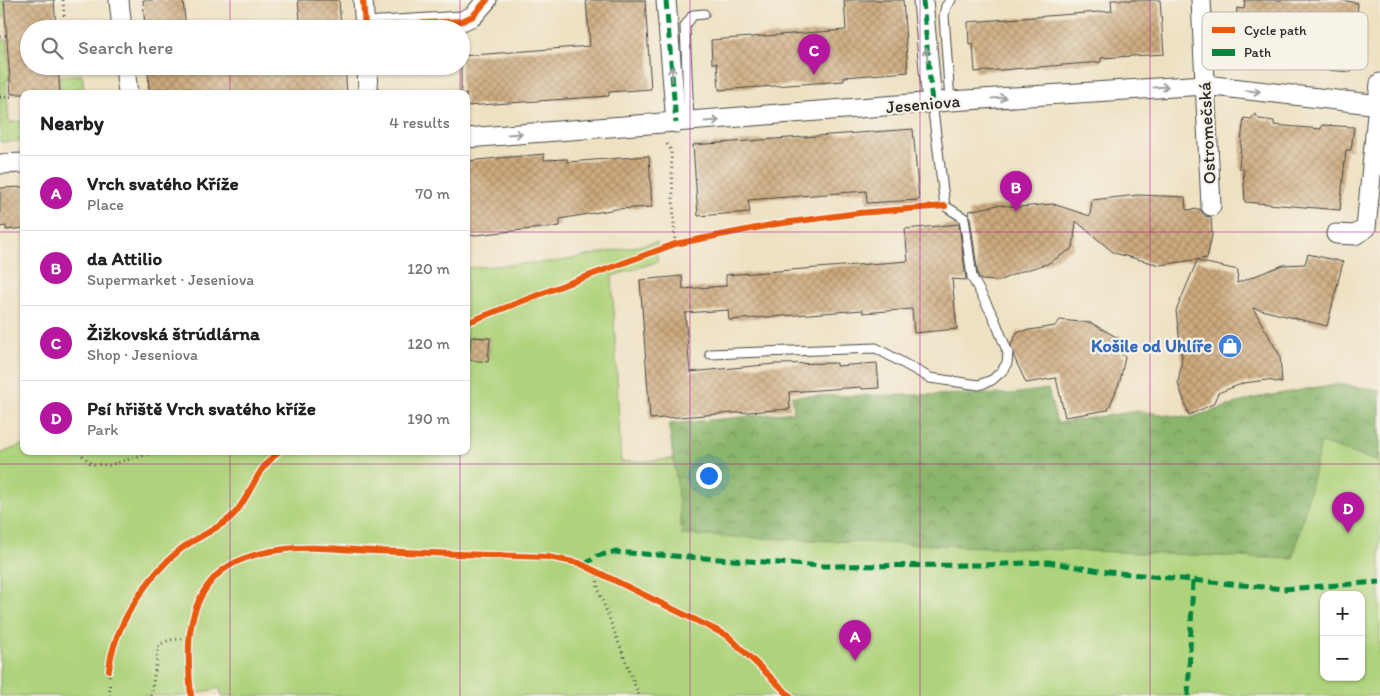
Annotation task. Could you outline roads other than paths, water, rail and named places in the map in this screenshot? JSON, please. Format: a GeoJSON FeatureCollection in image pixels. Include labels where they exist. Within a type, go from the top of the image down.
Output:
{"type":"FeatureCollection","features":[{"type":"Feature","properties":{"kind":"street"},"geometry":{"type":"LineString","coordinates":[[120,0],[121,20]]}},
{"type":"Feature","properties":{"kind":"street"},"geometry":{"type":"LineString","coordinates":[[363,0],[364,20]]}},
{"type":"Feature","properties":{"kind":"street"},"geometry":{"type":"LineString","coordinates":[[464,20],[473,16],[487,0]]}},
{"type":"Feature","properties":{"kind":"street"},"geometry":{"type":"LineString","coordinates":[[666,0],[682,122]]}},
{"type":"Feature","properties":{"kind":"street"},"geometry":{"type":"LineString","coordinates":[[923,0],[932,103]]}},
{"type":"Feature","properties":{"kind":"street","name":"Ostromečská"},"geometry":{"type":"LineString","coordinates":[[1201,0],[1202,21]]}},
{"type":"Feature","properties":{"kind":"street","name":"Ostromečská"},"geometry":{"type":"LineString","coordinates":[[1204,70],[1211,206]]}},
{"type":"Feature","properties":{"kind":"street"},"geometry":{"type":"LineString","coordinates":[[127,75],[128,90]]}},
{"type":"Feature","properties":{"kind":"street"},"geometry":{"type":"LineString","coordinates":[[367,75],[368,90]]}},
{"type":"Feature","properties":{"kind":"street"},"geometry":{"type":"LineString","coordinates":[[1336,234],[1354,235],[1366,228],[1380,83]]}},
{"type":"Feature","properties":{"kind":"street","name":"Jeseniova"},"geometry":{"type":"LineString","coordinates":[[470,138],[950,101],[1205,85],[1379,105]]}},
{"type":"Feature","properties":{"kind":"street"},"geometry":{"type":"LineString","coordinates":[[0,164],[20,163]]}},
{"type":"Feature","properties":{"kind":"lane"},"geometry":{"type":"LineString","coordinates":[[950,101],[944,16],[946,6],[951,0]]}},
{"type":"Feature","properties":{"kind":"lane"},"geometry":{"type":"LineString","coordinates":[[682,122],[685,26],[693,15],[704,14]]}},
{"type":"Feature","properties":{"kind":"lane"},"geometry":{"type":"LineString","coordinates":[[710,354],[876,348],[930,378],[957,383],[980,384],[992,380],[1002,371],[1007,363],[1008,353],[994,318],[972,277],[964,218],[945,206],[932,103]]}},
{"type":"Feature","properties":{"kind":"place","name":"Žižkovská štrúdlárna"},"geometry":{"type":"Point","coordinates":[814,75]}},
{"type":"Feature","properties":{"kind":"place","name":"da Attilio"},"geometry":{"type":"Point","coordinates":[1016,212]}},
{"type":"Feature","properties":{"kind":"place","name":"Košile od Uhlíře"},"geometry":{"type":"Point","coordinates":[1230,346]}},
{"type":"Feature","properties":{"kind":"place","name":"Psí hřiště Vrch svatého kříže"},"geometry":{"type":"Point","coordinates":[1348,533]}},
{"type":"Feature","properties":{"kind":"place","name":"Vrch svatého Kříže"},"geometry":{"type":"Point","coordinates":[855,661]}}]}
